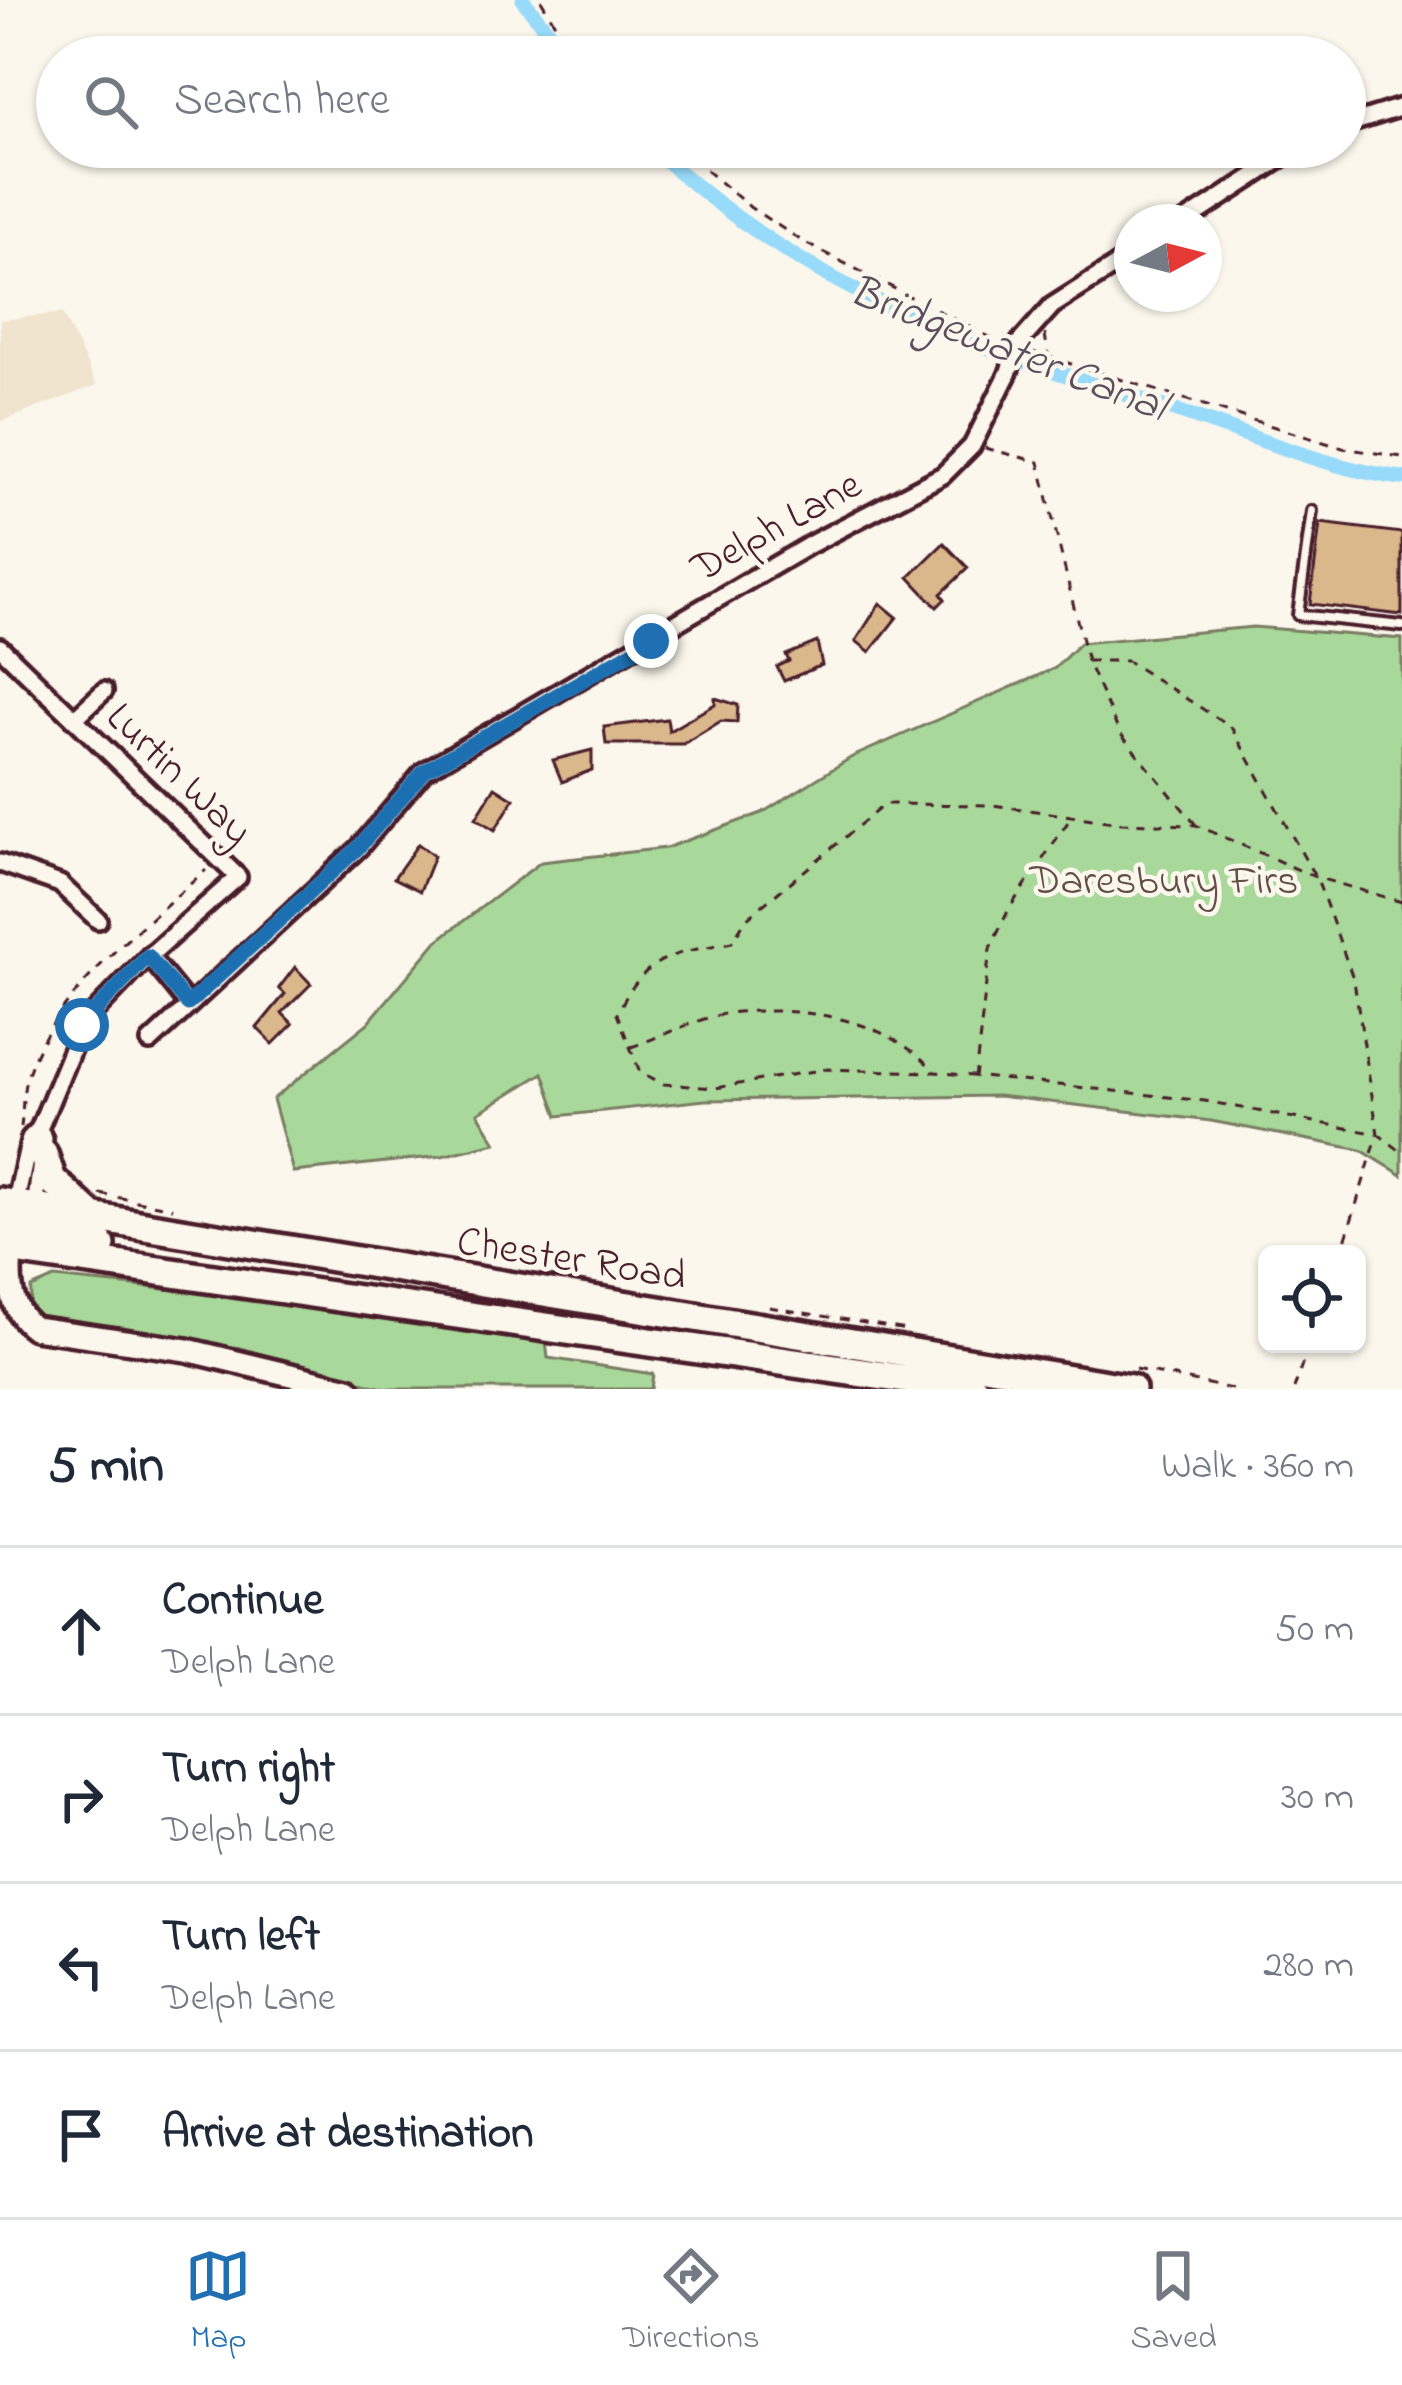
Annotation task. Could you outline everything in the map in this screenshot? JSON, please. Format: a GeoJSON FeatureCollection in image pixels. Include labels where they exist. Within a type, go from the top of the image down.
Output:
{"type":"FeatureCollection","features":[{"type":"Feature","properties":{"kind":"highway"},"geometry":{"type":"LineString","coordinates":[[41,1141],[64,1195],[94,1219]]}},
{"type":"Feature","properties":{"kind":"highway","name":"Chester Road"},"geometry":{"type":"LineString","coordinates":[[15,1227],[94,1219],[1131,1389]]}},
{"type":"Feature","properties":{"kind":"highway","name":"Chester Road"},"geometry":{"type":"LineString","coordinates":[[15,1227],[265,1285],[974,1389]]}},
{"type":"Feature","properties":{"kind":"street"},"geometry":{"type":"LineString","coordinates":[[1366,118],[1402,107]]}},
{"type":"Feature","properties":{"kind":"street"},"geometry":{"type":"LineString","coordinates":[[1212,204],[1267,168]]}},
{"type":"Feature","properties":{"kind":"street","name":"Delph Lane"},"geometry":{"type":"LineString","coordinates":[[150,1042],[358,848],[424,771],[811,544],[943,476],[972,446],[1008,374],[1016,346],[1052,306],[1114,266]]}},
{"type":"Feature","properties":{"kind":"street","name":"Lurtin Way"},"geometry":{"type":"LineString","coordinates":[[2,652],[238,878],[148,956]]}},
{"type":"Feature","properties":{"kind":"street","name":"Lurtin Way"},"geometry":{"type":"LineString","coordinates":[[74,719],[104,691]]}},
{"type":"Feature","properties":{"kind":"street"},"geometry":{"type":"LineString","coordinates":[[0,863],[60,884],[98,920]]}},
{"type":"Feature","properties":{"kind":"street"},"geometry":{"type":"LineString","coordinates":[[15,1227],[82,1025],[148,956],[188,1004]]}},
{"type":"Feature","properties":{"kind":"street"},"geometry":{"type":"LineString","coordinates":[[41,1141],[30,1138],[15,1227],[11,1309],[39,1330],[187,1350],[349,1389]]}},
{"type":"Feature","properties":{"kind":"lane"},"geometry":{"type":"LineString","coordinates":[[1312,511],[1298,615],[1402,626]]}},
{"type":"Feature","properties":{"kind":"path"},"geometry":{"type":"LineString","coordinates":[[542,0],[566,36]]}},
{"type":"Feature","properties":{"kind":"path"},"geometry":{"type":"LineString","coordinates":[[702,168],[805,243],[1016,346],[1343,448],[1402,457]]}},
{"type":"Feature","properties":{"kind":"path"},"geometry":{"type":"LineString","coordinates":[[972,446],[1039,462],[1087,661],[1119,732],[1196,825]]}},
{"type":"Feature","properties":{"kind":"path"},"geometry":{"type":"LineString","coordinates":[[1087,661],[1127,661],[1231,727],[1315,877],[1354,981],[1378,1134],[1343,1245]]}},
{"type":"Feature","properties":{"kind":"path"},"geometry":{"type":"LineString","coordinates":[[1402,902],[1315,877],[1196,825],[1070,818],[993,805],[885,804],[746,919],[732,942],[665,956],[633,979],[616,1014],[640,1072],[664,1084],[715,1088],[826,1069],[935,1072],[1204,1101],[1378,1134],[1402,1152]]}},
{"type":"Feature","properties":{"kind":"path"},"geometry":{"type":"LineString","coordinates":[[975,1078],[990,949],[1009,909],[1070,818]]}},
{"type":"Feature","properties":{"kind":"path"},"geometry":{"type":"LineString","coordinates":[[629,1047],[734,1012],[857,1021],[912,1046],[935,1072]]}},
{"type":"Feature","properties":{"kind":"path"},"geometry":{"type":"LineString","coordinates":[[1294,1389],[1306,1353]]}},
{"type":"Feature","properties":{"kind":"shaded area"},"geometry":{"type":"Polygon","coordinates":[[[62,313],[97,385],[0,422],[0,320],[62,313]]]}},
{"type":"Feature","properties":{"kind":"green space","name":"Daresbury Firs"},"geometry":{"type":"Polygon","coordinates":[[[1253,627],[1402,639],[1402,1175],[1361,1150],[1211,1121],[998,1096],[705,1100],[558,1116],[543,1073],[478,1113],[496,1143],[442,1156],[293,1172],[273,1099],[368,1023],[437,941],[541,862],[666,848],[762,813],[852,757],[1055,668],[1080,643],[1253,627]]]}},
{"type":"Feature","properties":{"kind":"green space"},"geometry":{"type":"Polygon","coordinates":[[[54,1278],[285,1301],[546,1342],[548,1358],[653,1374],[651,1389],[386,1389],[240,1348],[59,1323],[30,1313],[31,1288],[54,1278]]]}},
{"type":"Feature","properties":{"kind":"building"},"geometry":{"type":"Polygon","coordinates":[[[1320,523],[1402,533],[1402,615],[1310,604],[1320,523]]]}},
{"type":"Feature","properties":{"kind":"building"},"geometry":{"type":"Polygon","coordinates":[[[944,543],[968,568],[941,594],[945,599],[937,607],[909,577],[944,543]]]}},
{"type":"Feature","properties":{"kind":"building"},"geometry":{"type":"Polygon","coordinates":[[[880,603],[897,617],[870,652],[856,641],[880,603]]]}},
{"type":"Feature","properties":{"kind":"building"},"geometry":{"type":"Polygon","coordinates":[[[817,642],[822,665],[784,681],[777,667],[789,661],[786,655],[817,642]]]}},
{"type":"Feature","properties":{"kind":"building"},"geometry":{"type":"Polygon","coordinates":[[[715,698],[738,705],[737,722],[721,721],[683,744],[606,744],[604,727],[667,719],[669,731],[715,704],[715,698]]]}},
{"type":"Feature","properties":{"kind":"building"},"geometry":{"type":"Polygon","coordinates":[[[592,750],[592,770],[562,782],[553,760],[592,750]]]}},
{"type":"Feature","properties":{"kind":"building"},"geometry":{"type":"Polygon","coordinates":[[[495,787],[514,799],[495,830],[476,818],[495,787]]]}},
{"type":"Feature","properties":{"kind":"building"},"geometry":{"type":"Polygon","coordinates":[[[418,844],[434,856],[420,891],[394,878],[418,844]]]}},
{"type":"Feature","properties":{"kind":"building"},"geometry":{"type":"Polygon","coordinates":[[[295,967],[311,984],[282,1013],[293,1024],[273,1044],[257,1028],[285,994],[279,988],[295,967]]]}},
{"type":"Feature","properties":{"kind":"waterway","name":"Bridgewater Canal"},"geometry":{"type":"LineString","coordinates":[[523,0],[551,36]]}},
{"type":"Feature","properties":{"kind":"waterway","name":"Bridgewater Canal"},"geometry":{"type":"LineString","coordinates":[[676,168],[777,245],[905,314],[1042,367],[1296,452],[1402,478]]}},
{"type":"Feature","properties":{"kind":"route"},"geometry":{"type":"LineString","coordinates":[[82,1025],[148,956],[188,1004],[358,848],[424,771],[651,641]]}}]}
